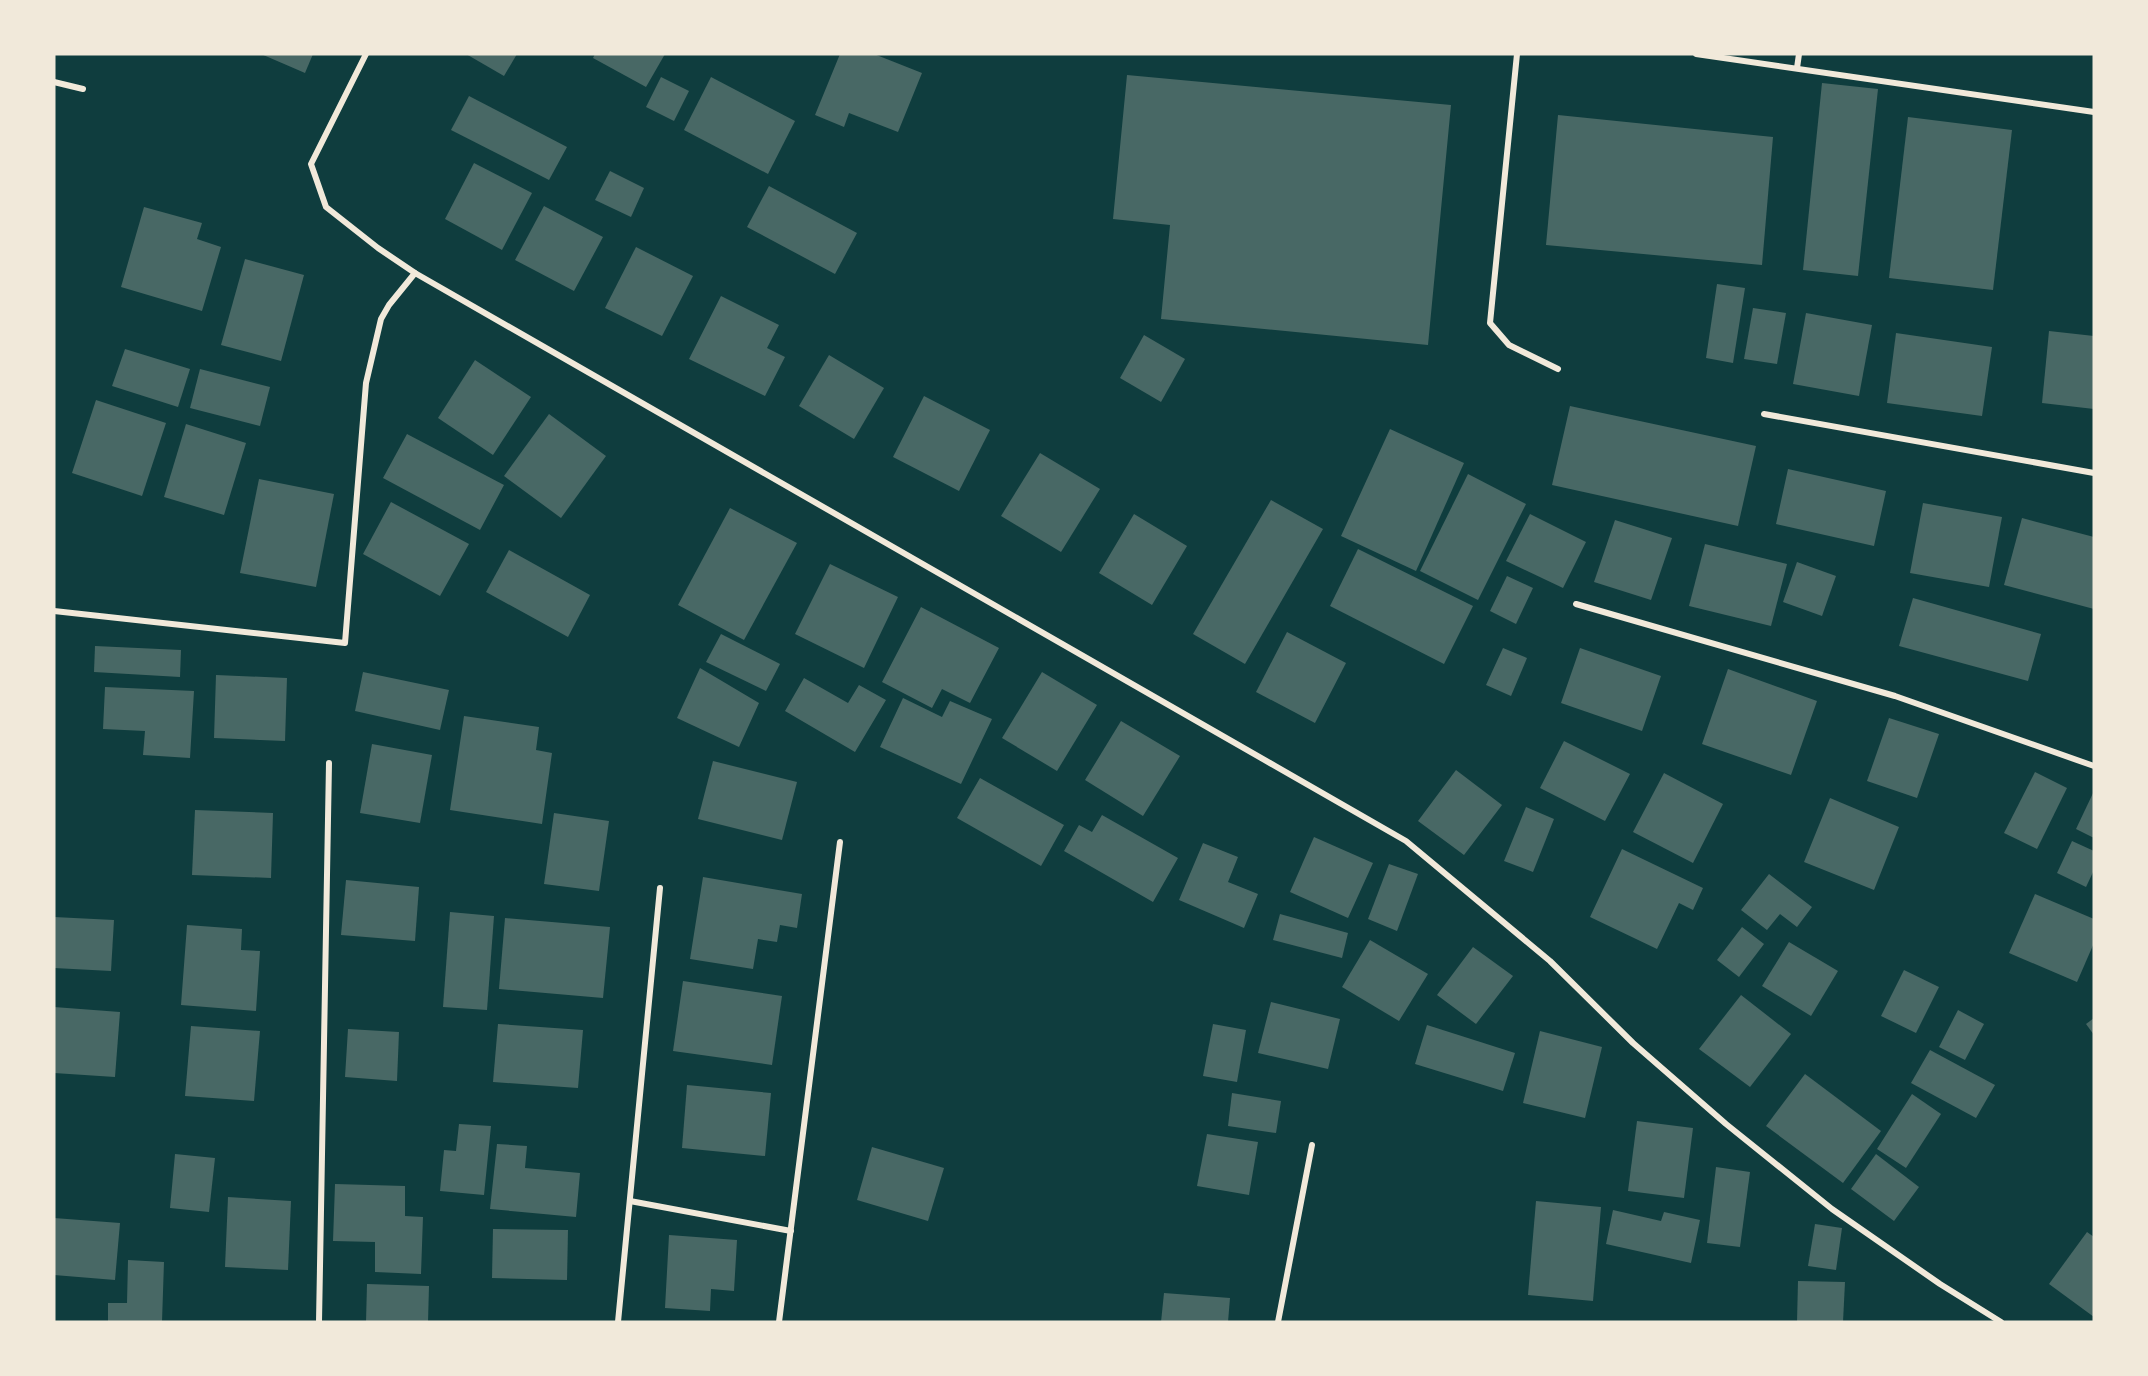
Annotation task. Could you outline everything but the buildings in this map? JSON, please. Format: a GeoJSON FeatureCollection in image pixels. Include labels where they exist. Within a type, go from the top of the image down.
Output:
{"type":"FeatureCollection","features":[{"type":"Feature","properties":{"kind":"street"},"geometry":{"type":"LineString","coordinates":[[366,54],[310,164],[326,207],[378,248],[415,273],[1406,841],[1550,961],[1634,1043],[1726,1124],[1832,1209],[1940,1284],[2001,1322]]}},
{"type":"Feature","properties":{"kind":"street"},"geometry":{"type":"LineString","coordinates":[[1517,54],[1490,322],[1509,345],[1558,369]]}},
{"type":"Feature","properties":{"kind":"street"},"geometry":{"type":"LineString","coordinates":[[1696,54],[2094,112]]}},
{"type":"Feature","properties":{"kind":"street"},"geometry":{"type":"LineString","coordinates":[[1797,68],[1799,54]]}},
{"type":"Feature","properties":{"kind":"street"},"geometry":{"type":"LineString","coordinates":[[54,82],[83,89]]}},
{"type":"Feature","properties":{"kind":"street"},"geometry":{"type":"LineString","coordinates":[[54,611],[345,643],[366,383],[381,319],[389,305],[415,273]]}},
{"type":"Feature","properties":{"kind":"street"},"geometry":{"type":"LineString","coordinates":[[1764,414],[2094,472]]}},
{"type":"Feature","properties":{"kind":"street"},"geometry":{"type":"LineString","coordinates":[[1576,604],[1895,696],[2094,766]]}},
{"type":"Feature","properties":{"kind":"street"},"geometry":{"type":"LineString","coordinates":[[319,1322],[329,763]]}},
{"type":"Feature","properties":{"kind":"street"},"geometry":{"type":"LineString","coordinates":[[779,1322],[840,842]]}},
{"type":"Feature","properties":{"kind":"street"},"geometry":{"type":"LineString","coordinates":[[618,1322],[660,888]]}},
{"type":"Feature","properties":{"kind":"street"},"geometry":{"type":"LineString","coordinates":[[1278,1322],[1312,1145]]}},
{"type":"Feature","properties":{"kind":"street"},"geometry":{"type":"LineString","coordinates":[[630,1201],[790,1231]]}}]}
